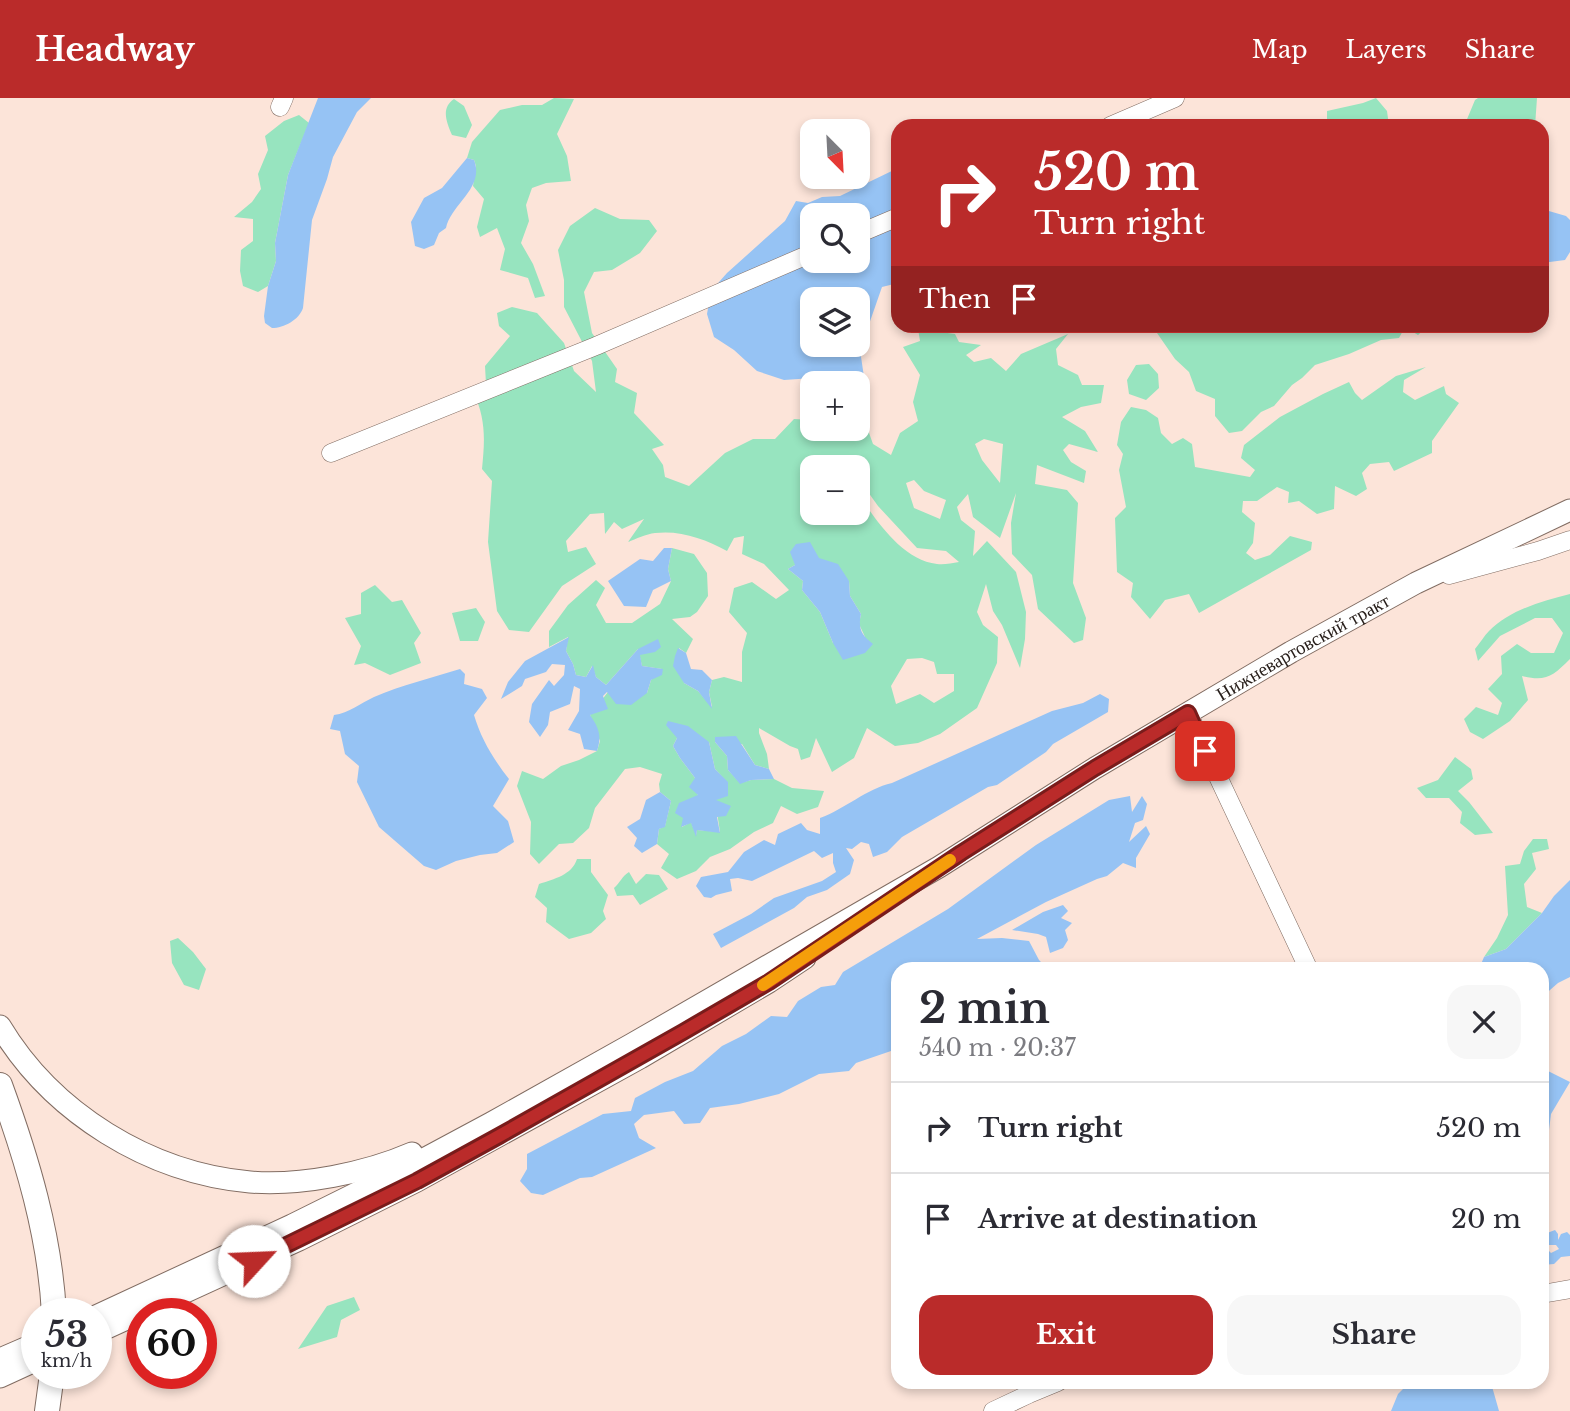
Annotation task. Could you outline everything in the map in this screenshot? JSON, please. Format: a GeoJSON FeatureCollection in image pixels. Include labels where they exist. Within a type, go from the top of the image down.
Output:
{"type":"FeatureCollection","features":[{"type":"Feature","properties":{"kind":"highway"},"geometry":{"type":"LineString","coordinates":[[0,1085],[25,1157],[44,1231],[53,1298]]}},
{"type":"Feature","properties":{"kind":"highway"},"geometry":{"type":"LineString","coordinates":[[47,1411],[50,1389]]}},
{"type":"Feature","properties":{"kind":"main road","name":"Нижневартовский тракт"},"geometry":{"type":"LineString","coordinates":[[112,1326],[299,1240],[417,1181],[640,1058],[769,982],[939,867],[1095,768],[1291,652],[1416,583],[1570,510]]}},
{"type":"Feature","properties":{"kind":"main road","name":"Нижневартовский тракт"},"geometry":{"type":"LineString","coordinates":[[112,1309],[409,1167],[939,867]]}},
{"type":"Feature","properties":{"kind":"main road"},"geometry":{"type":"LineString","coordinates":[[0,1026],[28,1065],[52,1092],[82,1117],[117,1139],[180,1168],[251,1182],[328,1177],[369,1168],[405,1156],[529,1101]]}},
{"type":"Feature","properties":{"kind":"main road"},"geometry":{"type":"LineString","coordinates":[[0,1359],[21,1350]]}},
{"type":"Feature","properties":{"kind":"main road"},"geometry":{"type":"LineString","coordinates":[[0,1377],[21,1367]]}},
{"type":"Feature","properties":{"kind":"lane"},"geometry":{"type":"LineString","coordinates":[[1126,119],[1175,98]]}},
{"type":"Feature","properties":{"kind":"lane"},"geometry":{"type":"LineString","coordinates":[[870,229],[891,220]]}},
{"type":"Feature","properties":{"kind":"lane"},"geometry":{"type":"LineString","coordinates":[[331,453],[596,346],[800,258]]}},
{"type":"Feature","properties":{"kind":"lane"},"geometry":{"type":"LineString","coordinates":[[1416,583],[1570,540]]}},
{"type":"Feature","properties":{"kind":"lane"},"geometry":{"type":"LineString","coordinates":[[1188,713],[1305,962]]}},
{"type":"Feature","properties":{"kind":"lane"},"geometry":{"type":"LineString","coordinates":[[1549,1293],[1570,1289]]}},
{"type":"Feature","properties":{"kind":"lane"},"geometry":{"type":"LineString","coordinates":[[993,1411],[1041,1389]]}},
{"type":"Feature","properties":{"kind":"green space"},"geometry":{"type":"Polygon","coordinates":[[[554,98],[574,99],[557,134],[567,156],[571,181],[546,183],[532,188],[526,205],[529,221],[521,243],[533,264],[545,296],[535,298],[528,278],[500,270],[505,249],[497,228],[480,237],[477,227],[484,199],[473,186],[476,166],[474,160],[467,158],[472,142],[500,110],[522,105],[542,105],[554,98]]]}},
{"type":"Feature","properties":{"kind":"green space"},"geometry":{"type":"Polygon","coordinates":[[[1376,98],[1387,111],[1388,119],[1327,119],[1327,111],[1376,98]]]}},
{"type":"Feature","properties":{"kind":"green space"},"geometry":{"type":"Polygon","coordinates":[[[1537,98],[1536,119],[1467,119],[1475,100],[1537,98]]]}},
{"type":"Feature","properties":{"kind":"green space"},"geometry":{"type":"Polygon","coordinates":[[[454,99],[464,106],[472,125],[466,138],[452,135],[448,125],[447,106],[454,99]]]}},
{"type":"Feature","properties":{"kind":"green space"},"geometry":{"type":"Polygon","coordinates":[[[299,115],[309,123],[288,175],[275,243],[276,261],[268,286],[258,292],[243,286],[240,271],[241,250],[253,241],[253,219],[234,217],[252,202],[261,189],[258,174],[268,150],[265,136],[284,121],[299,115]]]}},
{"type":"Feature","properties":{"kind":"green space"},"geometry":{"type":"Polygon","coordinates":[[[595,208],[620,219],[649,220],[657,231],[640,253],[612,270],[594,272],[584,292],[592,333],[617,369],[615,382],[637,393],[634,413],[664,445],[652,449],[663,465],[665,477],[689,486],[725,453],[753,439],[775,439],[794,419],[800,419],[800,441],[870,441],[870,436],[873,444],[891,455],[900,433],[918,421],[913,402],[920,375],[903,347],[920,341],[919,333],[955,334],[959,342],[981,345],[966,355],[974,362],[991,358],[1006,371],[1021,354],[1068,334],[1056,349],[1058,365],[1078,375],[1082,385],[1104,385],[1101,403],[1081,407],[1062,417],[1085,431],[1098,452],[1069,444],[1063,450],[1071,462],[1086,471],[1084,483],[1037,465],[1035,484],[1067,490],[1078,503],[1073,583],[1086,618],[1083,640],[1074,643],[1038,609],[1032,575],[1012,554],[1011,523],[1016,493],[1000,538],[973,517],[968,494],[957,507],[961,520],[975,531],[973,556],[987,541],[1016,572],[1026,612],[1020,668],[1002,625],[993,611],[986,584],[977,612],[983,625],[998,637],[997,663],[977,708],[940,734],[918,743],[895,746],[867,728],[854,758],[832,772],[816,738],[810,757],[801,760],[798,749],[759,728],[769,769],[755,765],[742,744],[715,742],[727,756],[728,770],[740,783],[774,779],[792,788],[824,791],[818,807],[797,814],[781,806],[773,823],[754,832],[730,849],[710,857],[696,871],[677,879],[661,868],[669,854],[657,844],[659,829],[665,826],[671,801],[660,792],[662,774],[640,767],[625,769],[595,808],[589,828],[573,843],[559,844],[539,864],[530,854],[531,822],[517,786],[522,771],[543,779],[561,766],[597,751],[600,741],[590,715],[608,692],[647,693],[651,680],[662,669],[642,666],[638,649],[606,685],[596,677],[592,666],[586,677],[576,675],[566,651],[568,637],[549,647],[549,631],[568,605],[596,580],[605,588],[596,605],[606,623],[632,623],[660,604],[671,581],[668,569],[672,548],[694,554],[707,573],[708,596],[690,617],[672,619],[693,639],[686,653],[679,648],[684,683],[698,691],[712,707],[709,692],[712,680],[724,677],[742,682],[742,652],[747,633],[729,612],[734,588],[752,582],[776,599],[789,590],[764,564],[742,554],[744,536],[734,538],[727,551],[701,539],[665,532],[628,542],[644,519],[622,529],[614,522],[605,534],[604,513],[590,514],[566,541],[568,552],[586,547],[596,564],[562,586],[529,632],[509,630],[497,611],[488,542],[492,481],[482,469],[484,429],[473,391],[486,384],[485,366],[510,336],[499,326],[497,313],[512,307],[537,313],[564,343],[574,371],[596,392],[592,361],[564,307],[564,280],[558,250],[570,226],[595,208]],[[984,439],[975,444],[982,460],[1000,483],[1003,444],[984,439]],[[914,480],[906,483],[914,508],[940,519],[946,500],[924,491],[914,480]],[[795,565],[788,569],[803,581],[802,590],[820,612],[833,643],[865,637],[859,624],[861,614],[850,596],[849,581],[795,565]],[[922,658],[907,659],[891,686],[896,704],[920,694],[934,703],[954,691],[954,674],[937,674],[934,662],[922,658]],[[677,738],[673,746],[695,778],[698,796],[684,818],[682,827],[691,822],[696,835],[697,830],[720,832],[715,799],[727,782],[715,769],[709,742],[677,738]]]}},
{"type":"Feature","properties":{"kind":"green space"},"geometry":{"type":"Polygon","coordinates":[[[1157,333],[1402,333],[1399,338],[1381,340],[1315,365],[1292,385],[1274,406],[1261,412],[1242,431],[1229,433],[1215,416],[1215,399],[1196,391],[1189,372],[1175,359],[1157,333]]]}},
{"type":"Feature","properties":{"kind":"green space"},"geometry":{"type":"Polygon","coordinates":[[[1149,364],[1158,374],[1159,388],[1146,400],[1129,394],[1127,380],[1136,365],[1149,364]]]}},
{"type":"Feature","properties":{"kind":"green space"},"geometry":{"type":"Polygon","coordinates":[[[1426,367],[1404,380],[1403,392],[1415,400],[1444,386],[1446,394],[1459,403],[1432,441],[1432,453],[1394,471],[1389,462],[1370,464],[1362,473],[1367,489],[1356,496],[1335,486],[1334,509],[1317,514],[1299,501],[1288,503],[1289,492],[1277,487],[1257,501],[1243,501],[1242,512],[1255,523],[1253,543],[1246,553],[1255,560],[1270,555],[1290,536],[1312,542],[1311,550],[1199,613],[1189,594],[1165,600],[1150,619],[1131,597],[1133,583],[1117,572],[1115,518],[1126,507],[1119,470],[1123,454],[1117,445],[1121,422],[1131,407],[1146,410],[1158,418],[1161,433],[1172,444],[1183,438],[1192,444],[1195,467],[1250,477],[1255,470],[1241,458],[1244,445],[1280,417],[1349,382],[1362,400],[1396,376],[1426,367]]]}},
{"type":"Feature","properties":{"kind":"green space"},"geometry":{"type":"Polygon","coordinates":[[[375,585],[392,602],[402,600],[421,633],[414,643],[421,663],[390,675],[365,663],[354,665],[361,646],[345,618],[361,614],[361,593],[375,585]]]}},
{"type":"Feature","properties":{"kind":"green space"},"geometry":{"type":"Polygon","coordinates":[[[1570,594],[1570,659],[1549,676],[1522,676],[1528,700],[1510,721],[1483,739],[1470,732],[1464,719],[1476,707],[1498,715],[1502,703],[1488,689],[1502,674],[1501,656],[1517,644],[1531,653],[1554,653],[1563,633],[1552,618],[1535,618],[1500,636],[1478,661],[1475,649],[1489,631],[1507,617],[1538,603],[1570,594]]]}},
{"type":"Feature","properties":{"kind":"green space"},"geometry":{"type":"Polygon","coordinates":[[[476,608],[485,622],[478,641],[460,641],[452,613],[476,608]]]}},
{"type":"Feature","properties":{"kind":"green space"},"geometry":{"type":"Polygon","coordinates":[[[1455,757],[1471,769],[1473,779],[1458,791],[1493,833],[1475,835],[1460,823],[1462,812],[1449,798],[1426,798],[1417,788],[1438,780],[1455,757]]]}},
{"type":"Feature","properties":{"kind":"green space"},"geometry":{"type":"Polygon","coordinates":[[[1533,839],[1547,839],[1549,849],[1532,853],[1536,869],[1524,884],[1527,907],[1542,913],[1506,949],[1484,957],[1508,915],[1505,866],[1520,864],[1524,851],[1533,839]]]}},
{"type":"Feature","properties":{"kind":"green space"},"geometry":{"type":"Polygon","coordinates":[[[577,859],[591,859],[591,872],[608,895],[603,911],[606,919],[591,933],[569,939],[546,922],[547,908],[535,897],[539,884],[567,873],[577,859]]]}},
{"type":"Feature","properties":{"kind":"green space"},"geometry":{"type":"Polygon","coordinates":[[[629,872],[636,884],[646,874],[659,875],[668,889],[640,905],[633,895],[617,896],[614,888],[629,872]]]}},
{"type":"Feature","properties":{"kind":"green space"},"geometry":{"type":"Polygon","coordinates":[[[178,938],[206,969],[199,990],[184,985],[172,963],[170,941],[178,938]]]}},
{"type":"Feature","properties":{"kind":"green space"},"geometry":{"type":"Polygon","coordinates":[[[354,1297],[360,1310],[341,1320],[337,1337],[298,1349],[327,1306],[354,1297]]]}},
{"type":"Feature","properties":{"kind":"water"},"geometry":{"type":"Polygon","coordinates":[[[318,98],[371,98],[357,112],[333,157],[312,220],[303,308],[290,322],[272,328],[265,323],[264,316],[268,286],[276,261],[275,243],[288,175],[318,98]]]}},
{"type":"Feature","properties":{"kind":"water"},"geometry":{"type":"Polygon","coordinates":[[[467,158],[474,160],[476,170],[471,187],[449,219],[446,228],[439,233],[434,245],[424,249],[415,246],[411,222],[424,198],[442,188],[467,158]]]}},
{"type":"Feature","properties":{"kind":"water"},"geometry":{"type":"Polygon","coordinates":[[[891,171],[891,285],[882,287],[870,321],[870,287],[800,287],[800,357],[861,357],[863,371],[800,371],[800,379],[784,380],[757,371],[734,350],[714,337],[707,314],[711,291],[727,273],[785,221],[796,201],[808,203],[822,197],[840,196],[854,189],[870,189],[870,182],[891,171]]]}},
{"type":"Feature","properties":{"kind":"water"},"geometry":{"type":"Polygon","coordinates":[[[1549,211],[1566,216],[1570,220],[1570,252],[1565,260],[1549,262],[1549,211]]]}},
{"type":"Feature","properties":{"kind":"water"},"geometry":{"type":"Polygon","coordinates":[[[810,542],[819,558],[838,564],[849,581],[850,596],[861,614],[861,631],[873,644],[865,653],[843,660],[820,612],[802,590],[803,581],[788,569],[795,565],[790,552],[796,544],[810,542]]]}},
{"type":"Feature","properties":{"kind":"water"},"geometry":{"type":"Polygon","coordinates":[[[664,548],[672,548],[668,569],[671,581],[653,590],[646,607],[624,606],[608,581],[640,559],[653,561],[664,548]]]}},
{"type":"Feature","properties":{"kind":"water"},"geometry":{"type":"Polygon","coordinates":[[[569,637],[566,651],[576,675],[586,677],[593,665],[596,677],[606,685],[638,649],[658,639],[661,647],[655,652],[640,655],[642,666],[663,669],[662,675],[651,680],[647,693],[631,705],[616,704],[607,692],[603,696],[608,709],[590,715],[599,732],[597,751],[584,749],[580,734],[568,730],[579,711],[580,689],[574,686],[570,704],[550,712],[548,725],[540,737],[529,722],[532,704],[549,680],[554,686],[564,675],[565,665],[552,664],[546,672],[525,679],[522,686],[501,699],[508,682],[525,661],[569,637]]]}},
{"type":"Feature","properties":{"kind":"water"},"geometry":{"type":"Polygon","coordinates":[[[678,648],[686,653],[691,669],[702,670],[712,680],[709,692],[712,709],[698,691],[684,683],[673,666],[678,648]]]}},
{"type":"Feature","properties":{"kind":"water"},"geometry":{"type":"Polygon","coordinates":[[[460,669],[465,674],[464,684],[482,689],[487,698],[474,715],[488,749],[509,779],[493,806],[508,821],[514,842],[497,853],[456,861],[436,870],[424,866],[379,827],[357,782],[359,766],[345,754],[340,731],[330,729],[334,715],[395,689],[460,669]]]}},
{"type":"Feature","properties":{"kind":"water"},"geometry":{"type":"Polygon","coordinates":[[[1100,694],[1109,699],[1108,712],[1053,744],[1046,752],[997,785],[988,787],[902,837],[887,852],[873,857],[869,844],[861,842],[852,849],[846,848],[854,860],[850,874],[827,890],[807,897],[794,908],[721,948],[713,934],[774,898],[822,881],[836,872],[833,853],[822,858],[814,851],[752,881],[730,879],[732,891],[711,898],[704,897],[696,886],[701,877],[728,872],[744,852],[764,840],[775,845],[778,834],[801,823],[807,830],[820,834],[820,818],[873,790],[1052,711],[1083,703],[1100,694]]]}},
{"type":"Feature","properties":{"kind":"water"},"geometry":{"type":"Polygon","coordinates":[[[668,721],[688,726],[709,742],[715,769],[728,782],[728,796],[716,800],[731,806],[726,816],[717,817],[720,833],[697,830],[696,837],[691,823],[681,827],[683,818],[675,813],[679,803],[698,795],[689,787],[695,778],[673,746],[677,738],[666,725],[668,721]]]}},
{"type":"Feature","properties":{"kind":"water"},"geometry":{"type":"Polygon","coordinates":[[[736,736],[755,765],[769,769],[774,779],[751,780],[740,784],[728,770],[727,756],[715,742],[715,737],[736,736]]]}},
{"type":"Feature","properties":{"kind":"water"},"geometry":{"type":"Polygon","coordinates":[[[660,792],[671,801],[665,827],[659,829],[657,844],[642,853],[634,846],[637,838],[627,827],[640,819],[646,800],[660,792]]]}},
{"type":"Feature","properties":{"kind":"water"},"geometry":{"type":"Polygon","coordinates":[[[1130,796],[1132,812],[1142,796],[1147,804],[1143,820],[1135,823],[1129,842],[1146,826],[1150,834],[1136,858],[1136,868],[1123,863],[1107,876],[1046,902],[977,939],[1029,941],[1041,962],[891,962],[891,1051],[856,1063],[849,1071],[819,1074],[779,1094],[710,1108],[700,1123],[684,1124],[674,1111],[644,1115],[634,1124],[639,1138],[656,1148],[592,1177],[580,1178],[543,1195],[531,1193],[520,1181],[527,1169],[527,1154],[603,1114],[631,1111],[635,1098],[693,1071],[722,1046],[746,1034],[771,1016],[787,1017],[798,1001],[821,987],[835,985],[843,972],[948,909],[1036,845],[1109,800],[1130,796]]]}},
{"type":"Feature","properties":{"kind":"water"},"geometry":{"type":"Polygon","coordinates":[[[1570,880],[1570,977],[1549,991],[1549,962],[1482,962],[1484,957],[1506,949],[1542,913],[1570,880]]]}},
{"type":"Feature","properties":{"kind":"water"},"geometry":{"type":"Polygon","coordinates":[[[1063,905],[1068,911],[1061,918],[1072,923],[1065,930],[1068,940],[1063,948],[1050,953],[1046,937],[1012,930],[1043,912],[1063,905]]]}},
{"type":"Feature","properties":{"kind":"water"},"geometry":{"type":"Polygon","coordinates":[[[1549,1072],[1570,1082],[1551,1114],[1549,1130],[1549,1072]]]}},
{"type":"Feature","properties":{"kind":"water"},"geometry":{"type":"Polygon","coordinates":[[[1555,1230],[1558,1240],[1561,1234],[1567,1232],[1570,1235],[1570,1256],[1561,1257],[1554,1264],[1549,1264],[1549,1251],[1551,1253],[1559,1249],[1556,1245],[1549,1245],[1549,1232],[1555,1230]]]}},
{"type":"Feature","properties":{"kind":"water"},"geometry":{"type":"Polygon","coordinates":[[[1403,1389],[1493,1389],[1499,1411],[1391,1411],[1403,1389]]]}},
{"type":"Feature","properties":{"kind":"slow traffic"},"geometry":{"type":"LineString","coordinates":[[763,985],[950,860]]}},
{"type":"Feature","properties":{"kind":"route"},"geometry":{"type":"LineString","coordinates":[[254,1261],[417,1181],[640,1058],[769,982],[939,867],[1095,768],[1188,713],[1205,751]]}}]}
